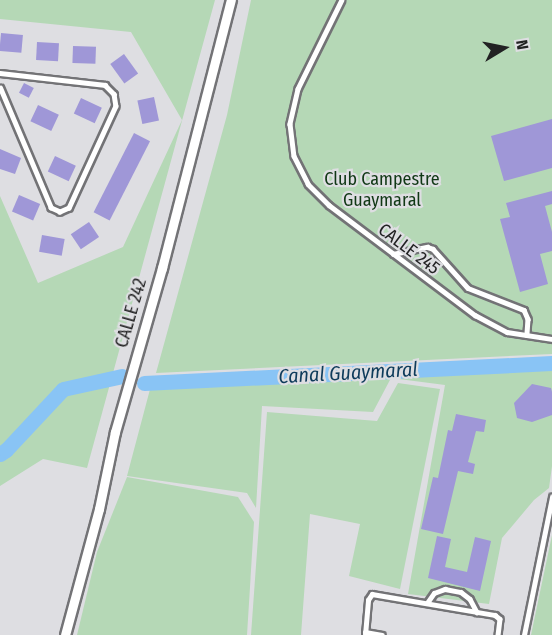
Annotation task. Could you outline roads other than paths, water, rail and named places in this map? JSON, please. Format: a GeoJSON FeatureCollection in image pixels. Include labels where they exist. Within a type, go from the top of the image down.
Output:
{"type":"FeatureCollection","features":[{"type":"Feature","properties":{"kind":"street","name":"CALLE 242"},"geometry":{"type":"LineString","coordinates":[[65,635],[99,509],[115,432],[162,268],[231,0]]}},
{"type":"Feature","properties":{"kind":"lane","name":"CALLE 245"},"geometry":{"type":"LineString","coordinates":[[342,0],[298,89],[290,124],[294,156],[308,184],[329,205],[475,315],[507,332],[552,337]]}},
{"type":"Feature","properties":{"kind":"lane"},"geometry":{"type":"LineString","coordinates":[[0,73],[105,85],[114,94],[116,106],[69,208],[60,212],[51,208],[0,88]]}},
{"type":"Feature","properties":{"kind":"lane"},"geometry":{"type":"LineString","coordinates":[[393,254],[427,247],[433,249],[468,288],[524,310],[528,319],[527,335]]}},
{"type":"Feature","properties":{"kind":"lane"},"geometry":{"type":"LineString","coordinates":[[524,635],[552,497]]}},
{"type":"Feature","properties":{"kind":"lane"},"geometry":{"type":"LineString","coordinates":[[427,603],[434,593],[445,589],[461,592],[470,599],[477,612]]}},
{"type":"Feature","properties":{"kind":"lane"},"geometry":{"type":"LineString","coordinates":[[382,635],[365,633],[368,600],[372,594],[495,615],[500,619],[498,635]]}},
{"type":"Feature","properties":{"kind":"waterway","name":"Canal Guaymaral"},"geometry":{"type":"LineString","coordinates":[[144,383],[552,363]]}},
{"type":"Feature","properties":{"kind":"waterway","name":"Canal Guaymaral"},"geometry":{"type":"LineString","coordinates":[[0,454],[63,389],[122,376]]}},
{"type":"Feature","properties":{"kind":"park label","name":"Club Campestre Guaymaral"},"geometry":{"type":"Point","coordinates":[382,190]}}]}
